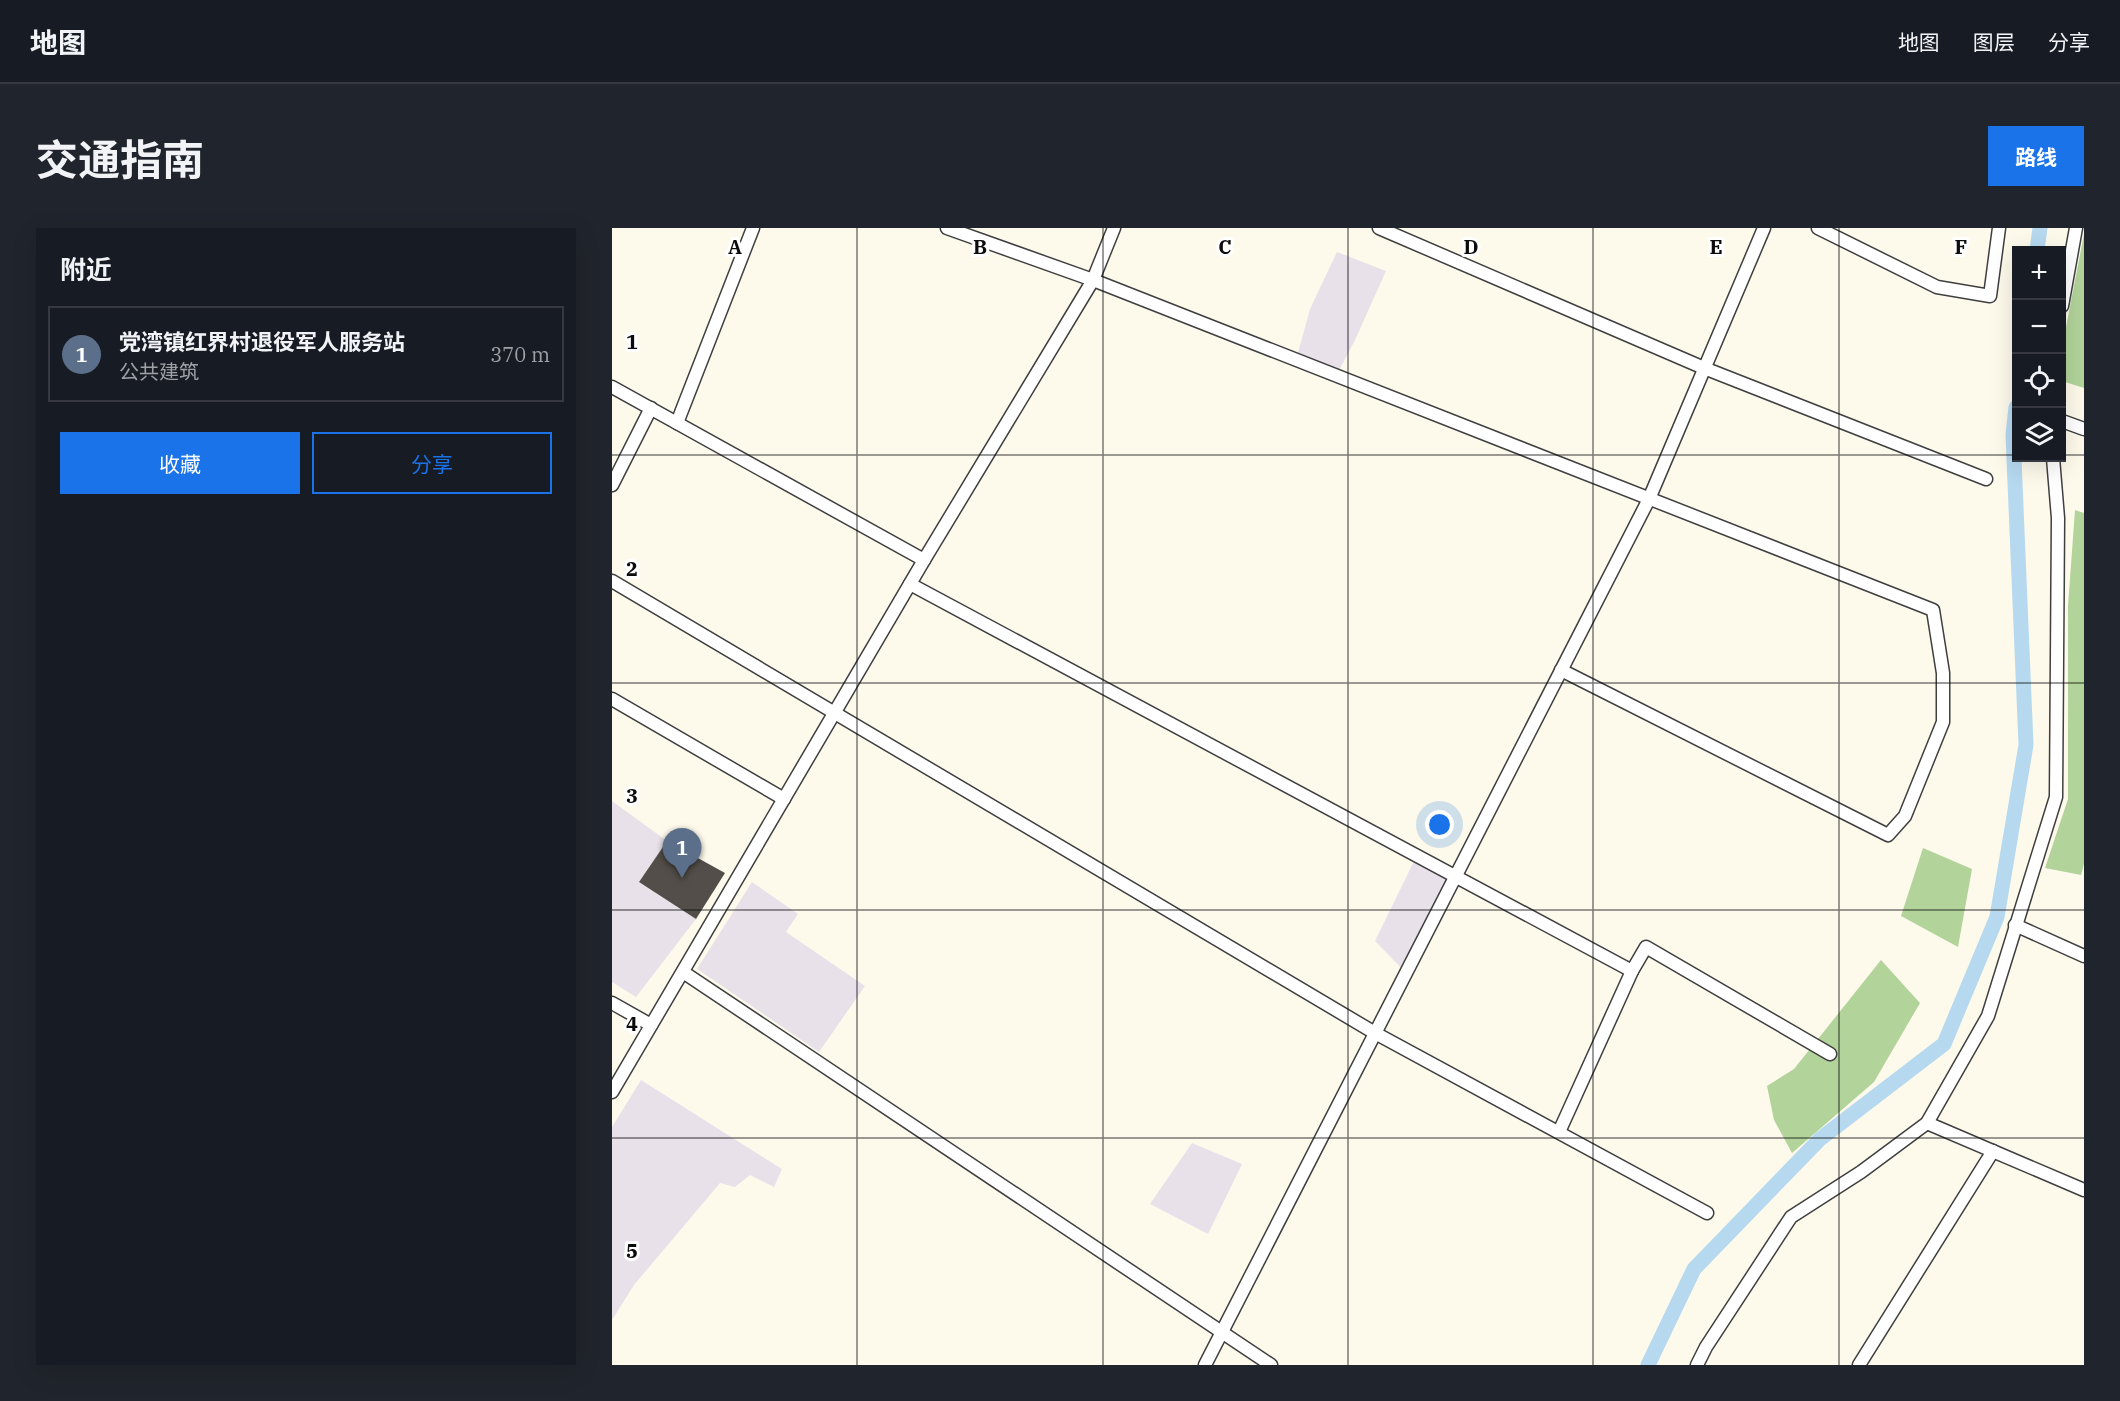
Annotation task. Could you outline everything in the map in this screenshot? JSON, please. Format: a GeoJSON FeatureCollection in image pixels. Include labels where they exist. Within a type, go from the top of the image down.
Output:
{"type":"FeatureCollection","features":[{"type":"Feature","properties":{"kind":"street"},"geometry":{"type":"LineString","coordinates":[[677,423],[753,228]]}},
{"type":"Feature","properties":{"kind":"street"},"geometry":{"type":"LineString","coordinates":[[947,228],[1093,280],[1933,610],[1943,673],[1943,722],[1905,816],[1888,835],[1561,670]]}},
{"type":"Feature","properties":{"kind":"street"},"geometry":{"type":"LineString","coordinates":[[612,1092],[924,560],[1093,280],[1114,228]]}},
{"type":"Feature","properties":{"kind":"street"},"geometry":{"type":"LineString","coordinates":[[1379,228],[1704,368],[1986,479]]}},
{"type":"Feature","properties":{"kind":"street"},"geometry":{"type":"LineString","coordinates":[[1205,1365],[1649,499],[1764,228]]}},
{"type":"Feature","properties":{"kind":"street"},"geometry":{"type":"LineString","coordinates":[[1818,228],[1937,287],[1990,296],[1999,228]]}},
{"type":"Feature","properties":{"kind":"street"},"geometry":{"type":"LineString","coordinates":[[2062,300],[2076,228]]}},
{"type":"Feature","properties":{"kind":"street"},"geometry":{"type":"LineString","coordinates":[[612,387],[924,560]]}},
{"type":"Feature","properties":{"kind":"street"},"geometry":{"type":"LineString","coordinates":[[612,485],[651,408]]}},
{"type":"Feature","properties":{"kind":"street"},"geometry":{"type":"LineString","coordinates":[[2066,423],[2084,429]]}},
{"type":"Feature","properties":{"kind":"street"},"geometry":{"type":"LineString","coordinates":[[1701,1364],[1706,1347],[1791,1217],[1861,1172],[1927,1123],[1988,1016],[2056,797],[2058,518],[2054,462]]}},
{"type":"Feature","properties":{"kind":"street"},"geometry":{"type":"LineString","coordinates":[[612,582],[1375,1033],[1707,1213]]}},
{"type":"Feature","properties":{"kind":"street"},"geometry":{"type":"LineString","coordinates":[[910,584],[1632,971]]}},
{"type":"Feature","properties":{"kind":"street"},"geometry":{"type":"LineString","coordinates":[[612,699],[784,799]]}},
{"type":"Feature","properties":{"kind":"street"},"geometry":{"type":"LineString","coordinates":[[2015,925],[2084,956]]}},
{"type":"Feature","properties":{"kind":"street"},"geometry":{"type":"LineString","coordinates":[[1559,1132],[1632,971],[1646,947],[1830,1054]]}},
{"type":"Feature","properties":{"kind":"street"},"geometry":{"type":"LineString","coordinates":[[682,972],[1271,1365]]}},
{"type":"Feature","properties":{"kind":"street"},"geometry":{"type":"LineString","coordinates":[[612,1003],[651,1025]]}},
{"type":"Feature","properties":{"kind":"street"},"geometry":{"type":"LineString","coordinates":[[1927,1123],[2084,1190]]}},
{"type":"Feature","properties":{"kind":"street"},"geometry":{"type":"LineString","coordinates":[[1858,1365],[1993,1151]]}},
{"type":"Feature","properties":{"kind":"shaded area"},"geometry":{"type":"Polygon","coordinates":[[[1337,252],[1386,271],[1336,376],[1296,360],[1310,309],[1337,252]]]}},
{"type":"Feature","properties":{"kind":"shaded area"},"geometry":{"type":"Polygon","coordinates":[[[612,801],[667,841],[639,882],[696,919],[636,997],[612,982],[612,801]]]}},
{"type":"Feature","properties":{"kind":"shaded area"},"geometry":{"type":"Polygon","coordinates":[[[1417,855],[1456,876],[1406,973],[1375,941],[1417,855]]]}},
{"type":"Feature","properties":{"kind":"shaded area"},"geometry":{"type":"Polygon","coordinates":[[[752,882],[798,914],[786,932],[865,986],[819,1052],[697,969],[752,882]]]}},
{"type":"Feature","properties":{"kind":"shaded area"},"geometry":{"type":"Polygon","coordinates":[[[641,1080],[782,1169],[774,1187],[750,1175],[735,1187],[720,1183],[634,1285],[612,1320],[612,1127],[641,1080]]]}},
{"type":"Feature","properties":{"kind":"shaded area"},"geometry":{"type":"Polygon","coordinates":[[[1192,1143],[1242,1164],[1208,1234],[1150,1204],[1192,1143]]]}},
{"type":"Feature","properties":{"kind":"green space"},"geometry":{"type":"Polygon","coordinates":[[[2084,234],[2084,388],[2066,382],[2066,327],[2084,234]]]}},
{"type":"Feature","properties":{"kind":"green space"},"geometry":{"type":"Polygon","coordinates":[[[2075,510],[2084,513],[2084,864],[2081,875],[2045,868],[2068,799],[2068,606],[2075,510]]]}},
{"type":"Feature","properties":{"kind":"green space"},"geometry":{"type":"Polygon","coordinates":[[[1923,848],[1972,869],[1958,947],[1901,916],[1923,848]]]}},
{"type":"Feature","properties":{"kind":"green space"},"geometry":{"type":"Polygon","coordinates":[[[1881,960],[1920,1003],[1874,1082],[1792,1153],[1774,1120],[1767,1086],[1794,1069],[1881,960]]]}},
{"type":"Feature","properties":{"kind":"building"},"geometry":{"type":"Polygon","coordinates":[[[667,841],[725,873],[696,919],[639,882],[667,841]]]}},
{"type":"Feature","properties":{"kind":"waterway"},"geometry":{"type":"LineString","coordinates":[[2038,246],[2040,228]]}},
{"type":"Feature","properties":{"kind":"waterway"},"geometry":{"type":"LineString","coordinates":[[1648,1365],[1694,1269],[1820,1139],[1944,1044],[1997,917],[2026,745],[2013,435],[2016,408]]}},
{"type":"Feature","properties":{"kind":"place","name":"党湾镇红界村退役军人服务站"},"geometry":{"type":"Point","coordinates":[682,878]}}]}
